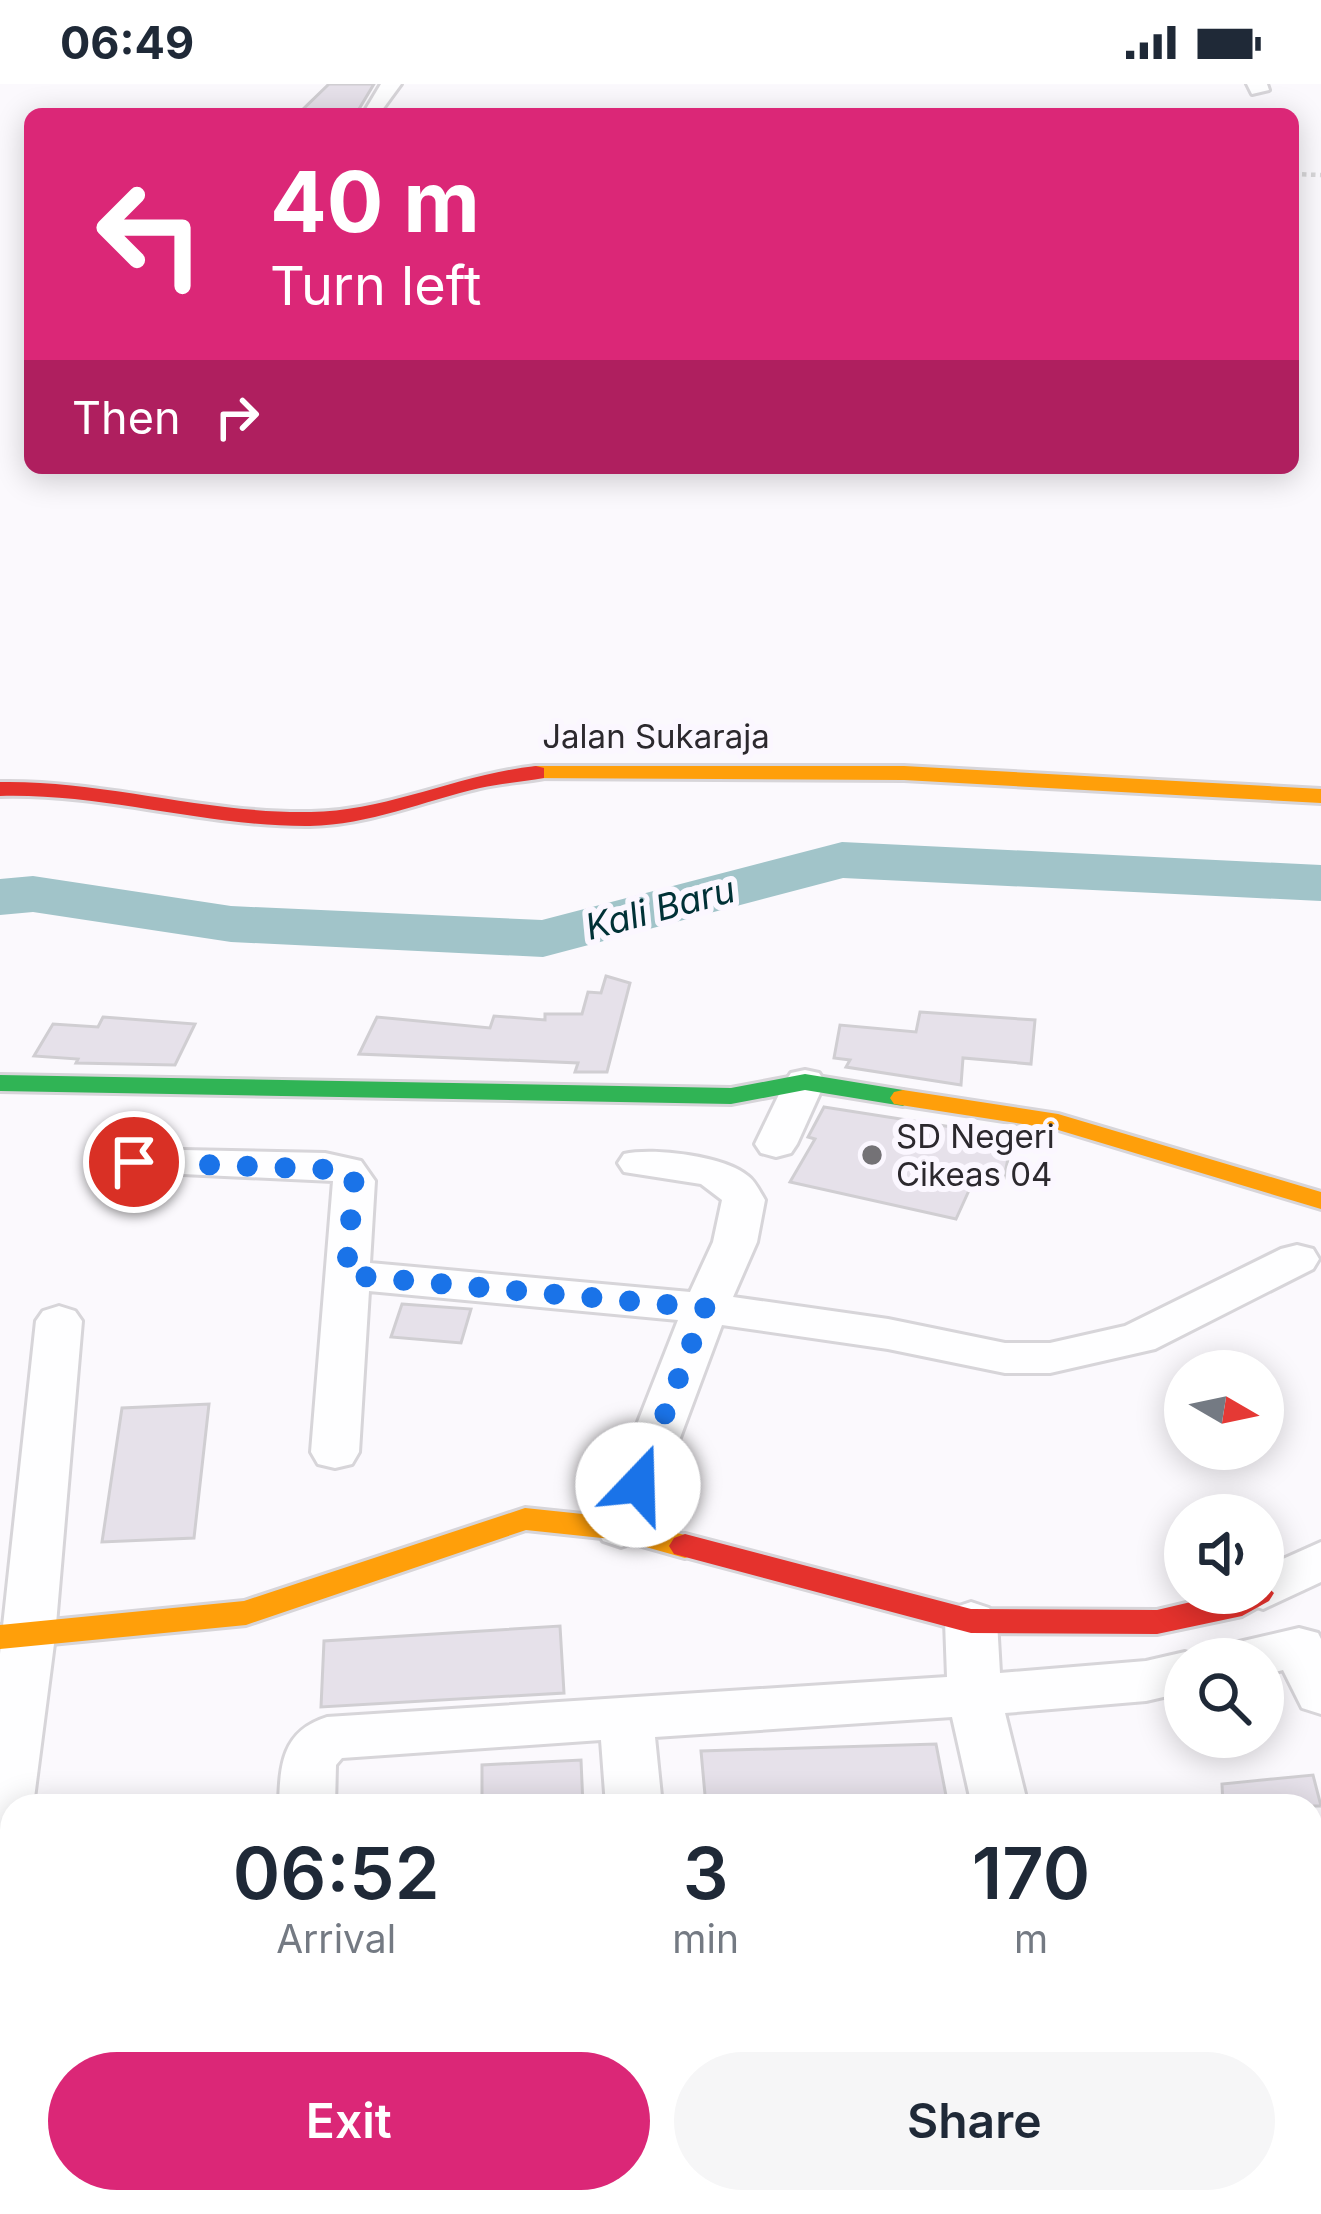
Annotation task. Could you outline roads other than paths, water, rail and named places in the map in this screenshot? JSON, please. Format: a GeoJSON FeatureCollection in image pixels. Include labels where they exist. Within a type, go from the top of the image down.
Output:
{"type":"FeatureCollection","features":[{"type":"Feature","properties":{"kind":"street","name":"Jalan Sukaraja"},"geometry":{"type":"LineString","coordinates":[[0,789],[34,784],[113,789],[275,818],[316,819],[366,814],[474,778],[530,773],[639,776],[762,770],[1321,796]]}},
{"type":"Feature","properties":{"kind":"street"},"geometry":{"type":"LineString","coordinates":[[0,1083],[731,1096],[805,1082],[1058,1122],[1321,1201]]}},
{"type":"Feature","properties":{"kind":"street"},"geometry":{"type":"LineString","coordinates":[[776,1144],[805,1082]]}},
{"type":"Feature","properties":{"kind":"street"},"geometry":{"type":"LineString","coordinates":[[134,1162],[346,1170],[354,1181],[335,1452]]}},
{"type":"Feature","properties":{"kind":"street"},"geometry":{"type":"LineString","coordinates":[[621,1529],[705,1308],[747,1218],[744,1197],[726,1178],[700,1167],[639,1163]]}},
{"type":"Feature","properties":{"kind":"street"},"geometry":{"type":"LineString","coordinates":[[346,1275],[705,1308],[888,1334],[1005,1358],[1050,1358],[1139,1339],[1297,1259]]}},
{"type":"Feature","properties":{"kind":"street"},"geometry":{"type":"LineString","coordinates":[[3,1794],[15,1637],[59,1322]]}},
{"type":"Feature","properties":{"kind":"street"},"geometry":{"type":"LineString","coordinates":[[15,1637],[246,1613],[525,1519],[621,1529],[971,1621],[1157,1622],[1196,1614]]}},
{"type":"Feature","properties":{"kind":"street"},"geometry":{"type":"LineString","coordinates":[[1284,1580],[1321,1561]]}},
{"type":"Feature","properties":{"kind":"street"},"geometry":{"type":"LineString","coordinates":[[971,1621],[974,1695],[997,1794]]}},
{"type":"Feature","properties":{"kind":"street"},"geometry":{"type":"LineString","coordinates":[[1284,1660],[1314,1660]]}},
{"type":"Feature","properties":{"kind":"street"},"geometry":{"type":"LineString","coordinates":[[307,1794],[308,1759],[328,1738],[974,1695],[1164,1677]]}},
{"type":"Feature","properties":{"kind":"street"},"geometry":{"type":"LineString","coordinates":[[626,1720],[633,1794]]}},
{"type":"Feature","properties":{"kind":"waterway","name":"Kali Baru"},"geometry":{"type":"LineString","coordinates":[[0,897],[33,894],[231,924],[543,939],[842,860],[1321,883]]}},
{"type":"Feature","properties":{"kind":"place","name":"SD Negeri Cikeas 04"},"geometry":{"type":"Point","coordinates":[872,1155]}}]}
